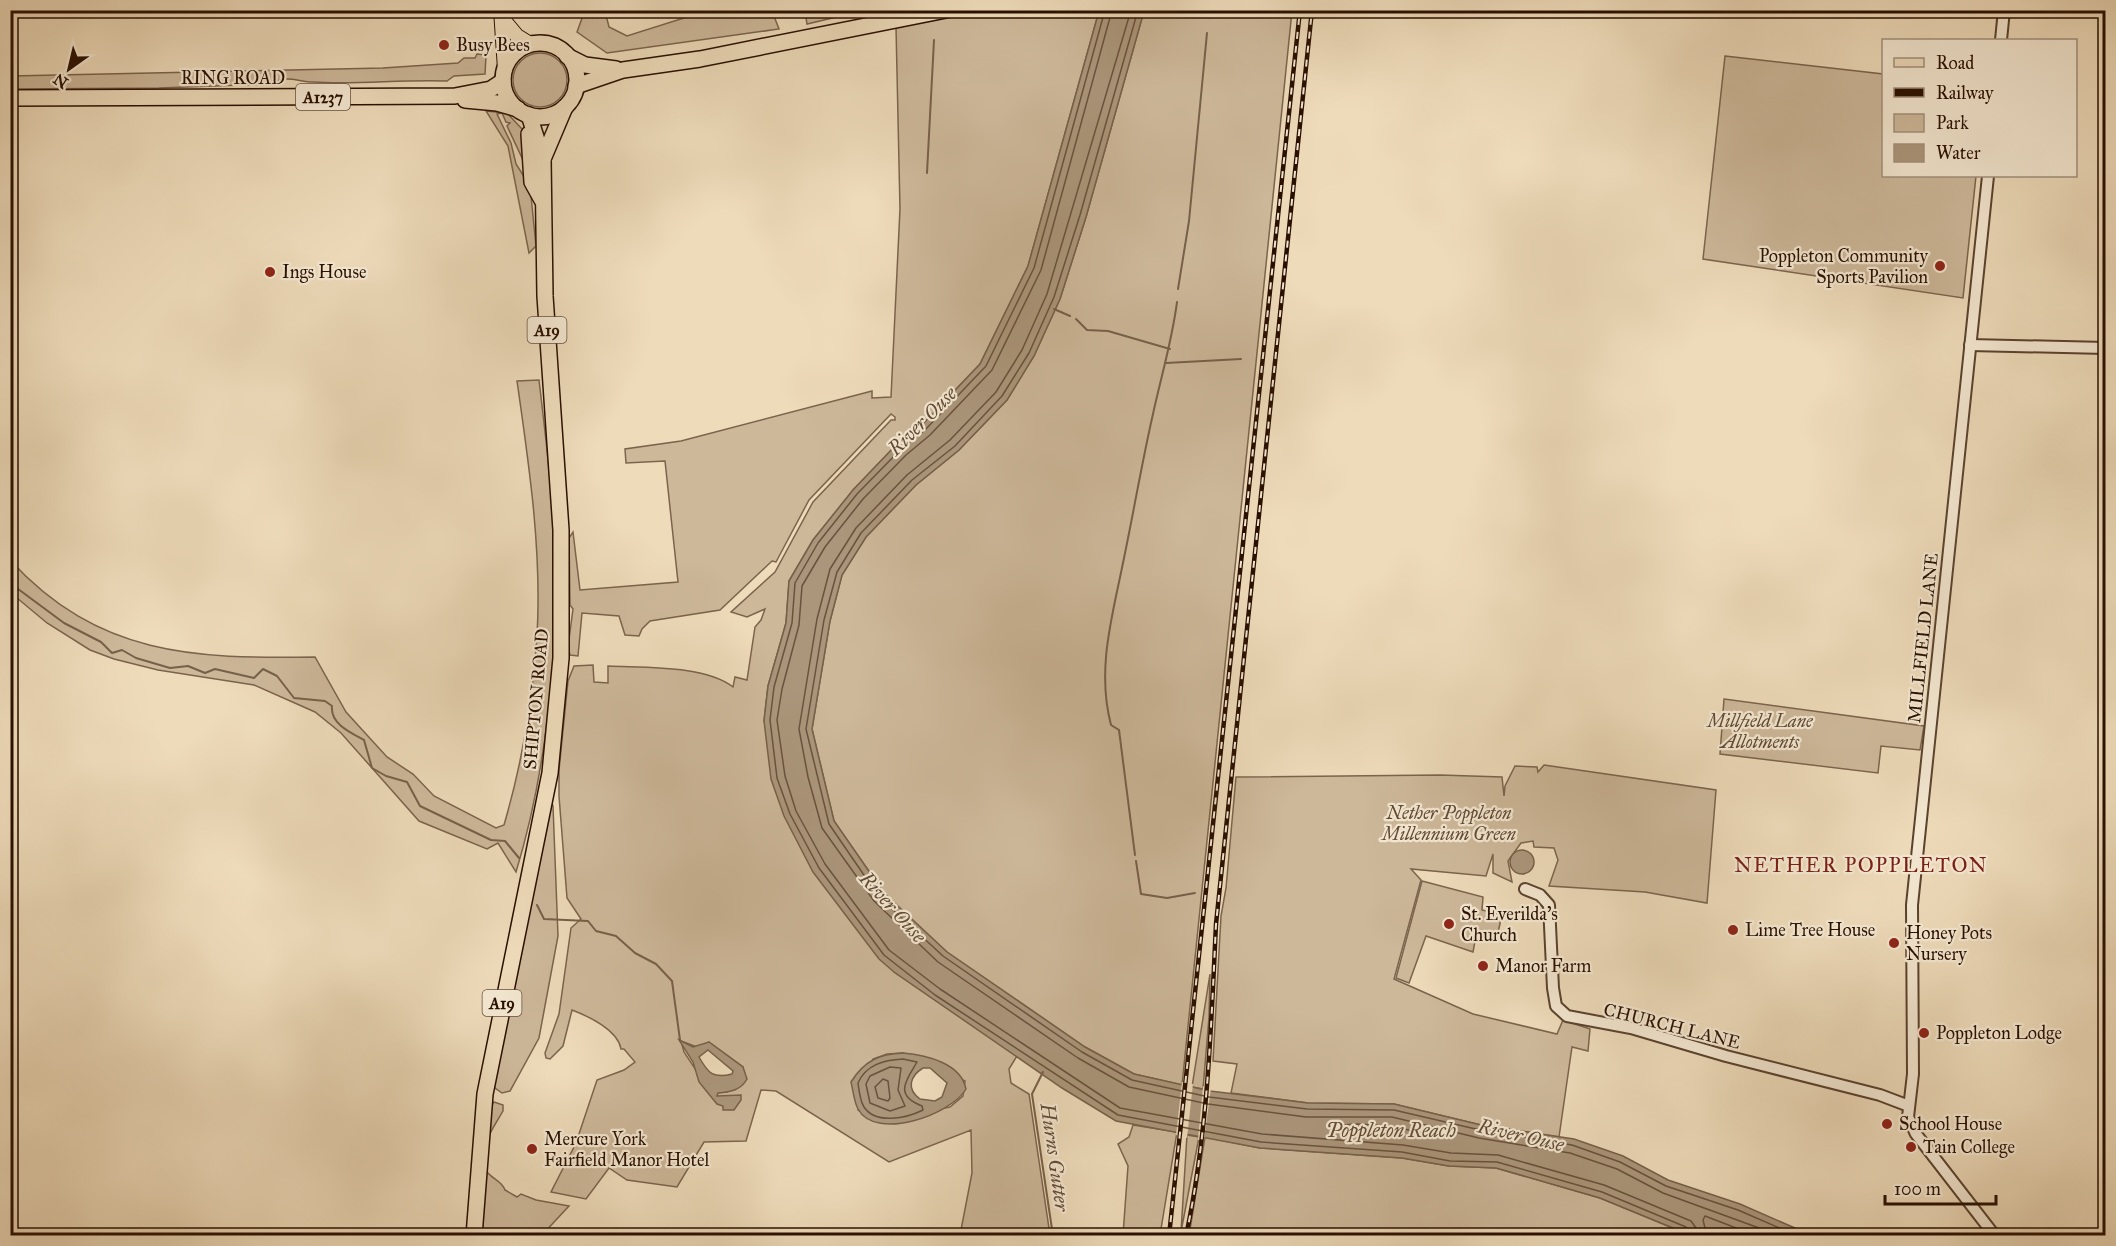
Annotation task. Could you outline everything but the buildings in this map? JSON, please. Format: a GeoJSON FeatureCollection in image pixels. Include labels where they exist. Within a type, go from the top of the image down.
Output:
{"type":"FeatureCollection","features":[{"type":"Feature","properties":{"kind":"highway"},"geometry":{"type":"LineString","coordinates":[[576,86],[623,70],[663,65],[946,10]]}},
{"type":"Feature","properties":{"kind":"highway"},"geometry":{"type":"LineString","coordinates":[[431,96],[452,86],[487,81],[504,70],[512,56],[530,44],[549,44],[585,65],[623,70]]}},
{"type":"Feature","properties":{"kind":"highway"},"geometry":{"type":"LineString","coordinates":[[563,111],[576,86],[575,70],[567,56]]}},
{"type":"Feature","properties":{"kind":"highway"},"geometry":{"type":"LineString","coordinates":[[518,110],[553,114],[563,111],[585,91],[641,77],[663,65]]}},
{"type":"Feature","properties":{"kind":"highway"},"geometry":{"type":"LineString","coordinates":[[504,70],[507,96],[518,110],[528,132],[532,182],[542,200]]}},
{"type":"Feature","properties":{"kind":"highway","name":"RING ROAD"},"geometry":{"type":"LineString","coordinates":[[10,98],[455,96],[491,89],[504,70]]}},
{"type":"Feature","properties":{"kind":"highway","name":"RING ROAD"},"geometry":{"type":"LineString","coordinates":[[455,96],[470,102],[518,110]]}},
{"type":"Feature","properties":{"kind":"highway","name":"SHIPTON ROAD"},"geometry":{"type":"LineString","coordinates":[[518,110],[543,159]]}},
{"type":"Feature","properties":{"kind":"highway","name":"SHIPTON ROAD"},"geometry":{"type":"LineString","coordinates":[[474,1236],[485,1094],[550,773],[561,658],[561,530],[545,296],[542,200],[543,159],[563,111]]}},
{"type":"Feature","properties":{"kind":"main road"},"geometry":{"type":"LineString","coordinates":[[501,14],[517,36],[530,44]]}},
{"type":"Feature","properties":{"kind":"main road"},"geometry":{"type":"LineString","coordinates":[[501,14],[504,70]]}},
{"type":"Feature","properties":{"kind":"street"},"geometry":{"type":"LineString","coordinates":[[2001,39],[2004,10]]}},
{"type":"Feature","properties":{"kind":"street","name":"MILLFIELD LANE"},"geometry":{"type":"LineString","coordinates":[[1909,1106],[1913,1074],[1914,884],[1988,177]]}},
{"type":"Feature","properties":{"kind":"street"},"geometry":{"type":"LineString","coordinates":[[1970,345],[2106,348]]}},
{"type":"Feature","properties":{"kind":"street","name":"CHURCH LANE"},"geometry":{"type":"LineString","coordinates":[[1525,889],[1540,895],[1549,905],[1553,988],[1556,1006],[1567,1016],[1631,1028],[1726,1056],[1880,1095],[1909,1106]]}},
{"type":"Feature","properties":{"kind":"street"},"geometry":{"type":"LineString","coordinates":[[1909,1106],[1911,1126],[1917,1136],[1995,1236]]}},
{"type":"Feature","properties":{"kind":"green space"},"geometry":{"type":"Polygon","coordinates":[[[585,10],[605,11],[609,27],[627,36],[706,11],[772,11],[779,29],[607,53],[577,32],[585,10]]]}},
{"type":"Feature","properties":{"kind":"green space"},"geometry":{"type":"Polygon","coordinates":[[[805,10],[862,11],[807,24],[805,10]]]}},
{"type":"Feature","properties":{"kind":"green space"},"geometry":{"type":"Polygon","coordinates":[[[979,11],[1099,11],[1028,266],[980,364],[921,426],[897,444],[853,490],[813,540],[789,581],[786,623],[768,686],[764,721],[894,972],[1017,1056],[1009,1069],[1011,1083],[1029,1094],[1050,1235],[960,1235],[972,1173],[971,1130],[889,1162],[776,1091],[761,1090],[746,1141],[704,1142],[677,1187],[627,1180],[609,1168],[586,1199],[551,1192],[576,1143],[597,1080],[624,1070],[635,1062],[624,1049],[621,1049],[619,1042],[608,1030],[594,1020],[572,1010],[563,1046],[550,1059],[546,1058],[545,1053],[559,1014],[571,928],[581,919],[567,898],[559,796],[559,770],[568,681],[574,666],[593,665],[594,682],[608,683],[608,666],[691,671],[721,680],[733,687],[735,677],[747,680],[755,627],[761,620],[765,609],[747,617],[731,612],[775,572],[813,502],[891,420],[895,420],[895,417],[891,414],[809,500],[776,562],[772,561],[720,610],[650,621],[639,636],[625,635],[619,616],[582,613],[578,656],[570,655],[568,647],[573,609],[570,605],[569,538],[573,532],[580,590],[678,582],[665,461],[626,463],[625,449],[681,441],[872,391],[872,398],[891,397],[900,209],[896,27],[979,11]],[[681,1041],[684,1052],[711,1093],[727,1092],[743,1067],[709,1042],[697,1047],[681,1041]],[[903,1053],[887,1054],[873,1059],[858,1110],[875,1121],[950,1107],[963,1096],[965,1081],[903,1053]]]}},
{"type":"Feature","properties":{"kind":"green space"},"geometry":{"type":"Polygon","coordinates":[[[1144,11],[1292,11],[1182,1085],[1134,1074],[1085,1047],[947,952],[884,893],[834,821],[812,729],[830,621],[842,575],[866,537],[916,485],[959,450],[1007,400],[1034,356],[1060,299],[1086,217],[1144,11]]]}},
{"type":"Feature","properties":{"kind":"green space"},"geometry":{"type":"Polygon","coordinates":[[[540,53],[550,55],[559,61],[565,70],[567,80],[565,90],[559,99],[550,105],[540,107],[530,105],[521,99],[515,90],[513,80],[515,70],[521,61],[530,55],[540,53]]]}},
{"type":"Feature","properties":{"kind":"green space"},"geometry":{"type":"Polygon","coordinates":[[[477,54],[486,55],[485,74],[454,76],[447,81],[330,83],[282,79],[273,84],[159,88],[11,89],[11,76],[383,68],[458,63],[464,58],[475,58],[477,54]]]}},
{"type":"Feature","properties":{"kind":"green space"},"geometry":{"type":"Polygon","coordinates":[[[1725,56],[1882,74],[1882,177],[1976,177],[1963,298],[1703,259],[1725,56]]]}},
{"type":"Feature","properties":{"kind":"green space"},"geometry":{"type":"Polygon","coordinates":[[[486,111],[507,113],[523,130],[523,160],[507,126],[510,123],[506,122],[502,113],[497,114],[511,143],[516,164],[530,186],[536,246],[529,253],[508,146],[486,111]]]}},
{"type":"Feature","properties":{"kind":"green space"},"geometry":{"type":"Polygon","coordinates":[[[539,380],[554,535],[555,635],[542,757],[535,797],[516,872],[498,843],[487,849],[419,821],[341,733],[315,712],[254,685],[158,670],[114,659],[90,650],[47,623],[11,593],[10,560],[43,592],[78,616],[113,633],[150,645],[229,656],[315,657],[346,712],[387,757],[413,774],[434,796],[496,828],[504,825],[530,708],[538,604],[533,508],[517,381],[539,380]]]}},
{"type":"Feature","properties":{"kind":"green space","name":"Millfield Lane Allotments"},"geometry":{"type":"Polygon","coordinates":[[[1724,699],[1924,726],[1920,750],[1881,746],[1878,773],[1720,754],[1724,699]]]}},
{"type":"Feature","properties":{"kind":"green space","name":"Nether Poppleton Millennium Green"},"geometry":{"type":"Polygon","coordinates":[[[1544,765],[1716,790],[1707,903],[1645,892],[1549,886],[1558,860],[1554,848],[1534,847],[1533,841],[1521,843],[1508,861],[1512,882],[1493,873],[1493,854],[1486,876],[1411,869],[1421,880],[1394,979],[1473,1014],[1557,1034],[1563,1020],[1590,1029],[1588,1051],[1572,1047],[1559,1137],[1481,1125],[1394,1104],[1308,1103],[1231,1093],[1237,1064],[1213,1061],[1221,916],[1226,888],[1236,777],[1440,775],[1502,777],[1504,796],[1505,786],[1515,766],[1537,767],[1538,772],[1544,765]]]}},
{"type":"Feature","properties":{"kind":"green space"},"geometry":{"type":"Polygon","coordinates":[[[550,798],[553,806],[558,936],[539,1038],[510,1091],[502,1093],[495,1088],[492,1081],[550,798]]]}},
{"type":"Feature","properties":{"kind":"green space"},"geometry":{"type":"Polygon","coordinates":[[[1422,881],[1483,897],[1482,910],[1502,915],[1496,941],[1476,936],[1473,952],[1426,936],[1409,983],[1396,978],[1422,881]]]}},
{"type":"Feature","properties":{"kind":"green space"},"geometry":{"type":"Polygon","coordinates":[[[1210,974],[1209,1017],[1203,1089],[1192,1087],[1210,974]]]}},
{"type":"Feature","properties":{"kind":"green space"},"geometry":{"type":"Polygon","coordinates":[[[494,1102],[503,1105],[503,1111],[484,1147],[487,1112],[494,1102]]]}},
{"type":"Feature","properties":{"kind":"green space"},"geometry":{"type":"Polygon","coordinates":[[[1133,1125],[1177,1132],[1160,1235],[1123,1235],[1128,1166],[1118,1144],[1129,1137],[1133,1125]]]}},
{"type":"Feature","properties":{"kind":"green space"},"geometry":{"type":"Polygon","coordinates":[[[1187,1135],[1199,1137],[1181,1232],[1187,1135]]]}},
{"type":"Feature","properties":{"kind":"green space"},"geometry":{"type":"Polygon","coordinates":[[[1205,1137],[1260,1148],[1402,1158],[1449,1166],[1496,1168],[1600,1198],[1690,1235],[1189,1236],[1205,1137]]]}},
{"type":"Feature","properties":{"kind":"green space"},"geometry":{"type":"Polygon","coordinates":[[[483,1162],[488,1173],[505,1190],[517,1197],[521,1194],[536,1200],[569,1206],[542,1235],[478,1236],[483,1162]]]}},
{"type":"Feature","properties":{"kind":"water"},"geometry":{"type":"Polygon","coordinates":[[[1099,11],[1144,11],[1086,217],[1060,299],[1034,356],[1007,400],[959,450],[916,485],[866,537],[842,575],[830,621],[812,729],[834,821],[884,893],[947,952],[1085,1047],[1134,1074],[1210,1091],[1308,1103],[1394,1104],[1481,1125],[1574,1139],[1623,1156],[1668,1180],[1740,1204],[1811,1235],[1690,1235],[1600,1198],[1496,1168],[1449,1166],[1402,1158],[1260,1148],[1116,1121],[1062,1088],[894,972],[879,959],[813,872],[784,816],[771,779],[764,721],[768,686],[786,623],[789,581],[813,540],[853,490],[897,444],[921,426],[980,364],[1028,266],[1099,11]]]}},
{"type":"Feature","properties":{"kind":"water"},"geometry":{"type":"Polygon","coordinates":[[[1522,850],[1531,853],[1534,862],[1531,871],[1522,874],[1513,871],[1510,862],[1513,853],[1522,850]]]}},
{"type":"Feature","properties":{"kind":"water"},"geometry":{"type":"Polygon","coordinates":[[[679,1040],[693,1047],[709,1042],[743,1067],[747,1079],[745,1083],[735,1090],[718,1093],[717,1096],[741,1095],[741,1100],[734,1110],[723,1110],[723,1106],[717,1104],[699,1082],[693,1062],[679,1040]],[[708,1050],[699,1057],[708,1071],[716,1075],[732,1074],[733,1071],[708,1050]]]}},
{"type":"Feature","properties":{"kind":"water"},"geometry":{"type":"Polygon","coordinates":[[[894,1054],[912,1054],[941,1062],[957,1073],[966,1089],[946,1107],[914,1121],[896,1124],[867,1119],[858,1109],[851,1082],[861,1069],[873,1060],[894,1054]],[[923,1068],[915,1075],[911,1087],[920,1099],[935,1101],[942,1097],[947,1083],[930,1068],[923,1068]]]}},
{"type":"Feature","properties":{"kind":"pier"},"geometry":{"type":"Polygon","coordinates":[[[1182,1082],[1193,1084],[1187,1138],[1176,1135],[1182,1082]]]}},
{"type":"Feature","properties":{"kind":"pier"},"geometry":{"type":"Polygon","coordinates":[[[1203,1086],[1211,1088],[1204,1140],[1198,1140],[1203,1086]]]}},
{"type":"Feature","properties":{"kind":"waterway"},"geometry":{"type":"LineString","coordinates":[[1178,289],[1189,221],[1207,33]]}},
{"type":"Feature","properties":{"kind":"waterway"},"geometry":{"type":"LineString","coordinates":[[927,173],[934,40]]}},
{"type":"Feature","properties":{"kind":"waterway"},"geometry":{"type":"LineString","coordinates":[[1135,855],[1119,730],[1111,725],[1107,704],[1106,662],[1111,620],[1177,302]]}},
{"type":"Feature","properties":{"kind":"waterway"},"geometry":{"type":"LineString","coordinates":[[1054,309],[1070,316]]}},
{"type":"Feature","properties":{"kind":"waterway"},"geometry":{"type":"LineString","coordinates":[[1076,319],[1087,330],[1108,331],[1170,349]]}},
{"type":"Feature","properties":{"kind":"waterway"},"geometry":{"type":"LineString","coordinates":[[1166,363],[1241,359]]}},
{"type":"Feature","properties":{"kind":"waterway"},"geometry":{"type":"LineString","coordinates":[[10,583],[64,623],[101,642],[112,653],[122,650],[136,658],[170,668],[188,666],[205,673],[215,669],[254,678],[263,669],[277,676],[294,698],[325,701],[332,706],[334,718],[338,723],[364,740],[372,768],[386,776],[407,782],[420,806],[491,840],[505,841],[519,858]]}},
{"type":"Feature","properties":{"kind":"waterway"},"geometry":{"type":"LineString","coordinates":[[1136,861],[1141,894],[1167,898],[1195,893]]}},
{"type":"Feature","properties":{"kind":"waterway"},"geometry":{"type":"LineString","coordinates":[[537,905],[544,919],[588,921],[596,931],[616,936],[635,953],[656,964],[672,981],[680,1040]]}},
{"type":"Feature","properties":{"kind":"waterway","name":"Hurns Gutter"},"geometry":{"type":"LineString","coordinates":[[1043,1072],[1032,1094],[1053,1236]]}},
{"type":"Feature","properties":{"kind":"railway"},"geometry":{"type":"LineString","coordinates":[[1169,1236],[1300,10]]}},
{"type":"Feature","properties":{"kind":"railway"},"geometry":{"type":"LineString","coordinates":[[1186,1236],[1204,1119],[1216,924],[1312,10]]}},
{"type":"Feature","properties":{"kind":"place","name":"Busy Bees"},"geometry":{"type":"Point","coordinates":[444,45]}},
{"type":"Feature","properties":{"kind":"place","name":"Poppleton Community Sports Pavilion"},"geometry":{"type":"Point","coordinates":[1940,266]}},
{"type":"Feature","properties":{"kind":"place","name":"Ings House"},"geometry":{"type":"Point","coordinates":[270,272]}},
{"type":"Feature","properties":{"kind":"place","name":"St. Everilda's Church"},"geometry":{"type":"Point","coordinates":[1449,924]}},
{"type":"Feature","properties":{"kind":"place","name":"Lime Tree House"},"geometry":{"type":"Point","coordinates":[1733,930]}},
{"type":"Feature","properties":{"kind":"place","name":"Honey Pots Nursery"},"geometry":{"type":"Point","coordinates":[1894,943]}},
{"type":"Feature","properties":{"kind":"place","name":"Manor Farm"},"geometry":{"type":"Point","coordinates":[1483,966]}},
{"type":"Feature","properties":{"kind":"place","name":"Poppleton Lodge"},"geometry":{"type":"Point","coordinates":[1924,1033]}},
{"type":"Feature","properties":{"kind":"place","name":"School House"},"geometry":{"type":"Point","coordinates":[1887,1124]}},
{"type":"Feature","properties":{"kind":"place","name":"Tain College"},"geometry":{"type":"Point","coordinates":[1911,1147]}},
{"type":"Feature","properties":{"kind":"place","name":"Mercure York Fairfield Manor Hotel"},"geometry":{"type":"Point","coordinates":[532,1149]}},
{"type":"Feature","properties":{"kind":"district","name":"NETHER POPPLETON"},"geometry":{"type":"Point","coordinates":[1861,865]}},
{"type":"Feature","properties":{"kind":"water label","name":"River Ouse"},"geometry":{"type":"Point","coordinates":[922,421]}},
{"type":"Feature","properties":{"kind":"water label","name":"River Ouse"},"geometry":{"type":"Point","coordinates":[893,907]}},
{"type":"Feature","properties":{"kind":"water label","name":"Poppleton Reach"},"geometry":{"type":"Point","coordinates":[1391,1130]}},
{"type":"Feature","properties":{"kind":"water label","name":"River Ouse"},"geometry":{"type":"Point","coordinates":[1521,1135]}}]}
